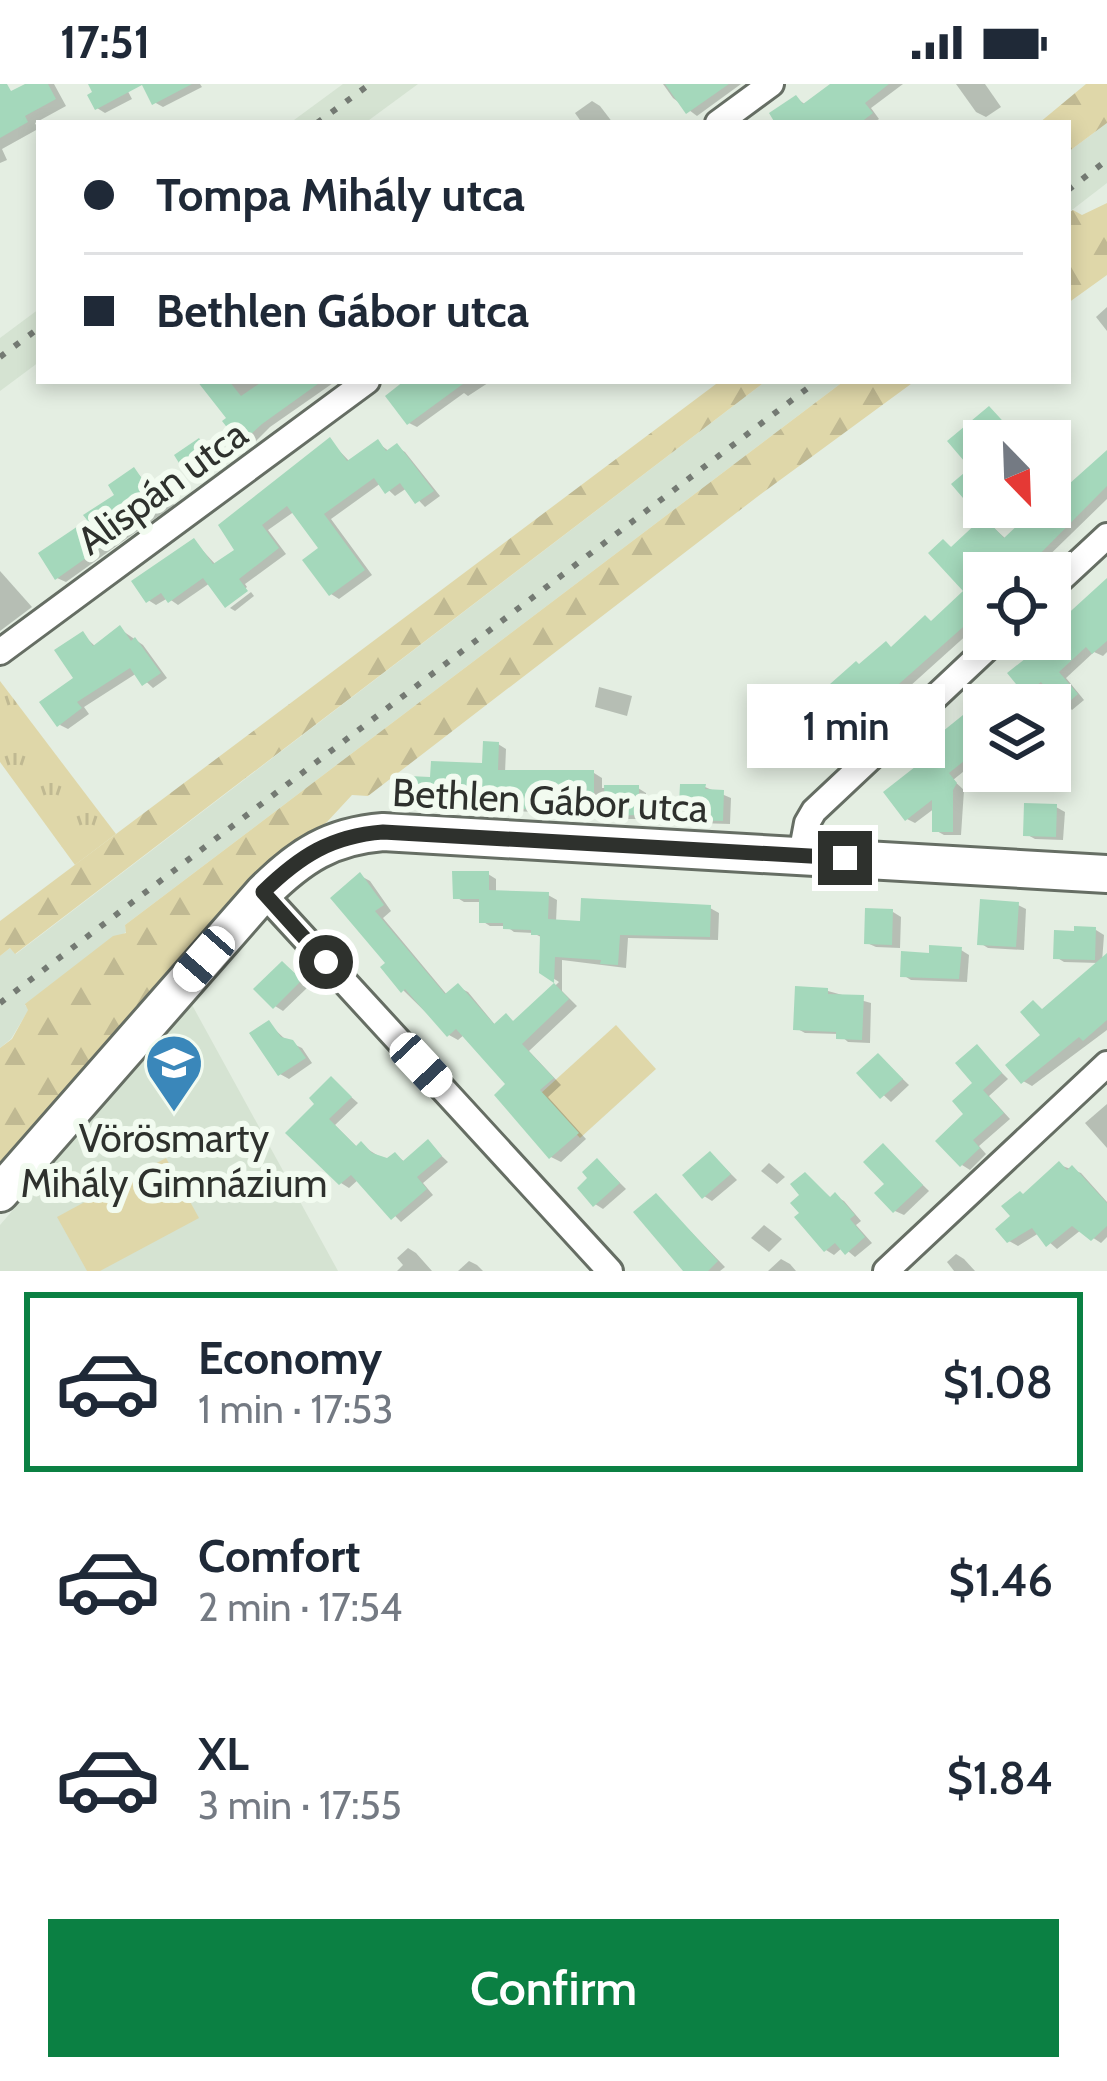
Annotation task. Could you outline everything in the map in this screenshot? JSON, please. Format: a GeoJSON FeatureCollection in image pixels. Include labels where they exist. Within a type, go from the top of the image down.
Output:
{"type":"FeatureCollection","features":[{"type":"Feature","properties":{"kind":"street"},"geometry":{"type":"LineString","coordinates":[[722,120],[771,84]]}},
{"type":"Feature","properties":{"kind":"street","name":"Alispán utca"},"geometry":{"type":"LineString","coordinates":[[0,652],[363,384]]}},
{"type":"Feature","properties":{"kind":"street"},"geometry":{"type":"LineString","coordinates":[[1071,570],[1107,536]]}},
{"type":"Feature","properties":{"kind":"street"},"geometry":{"type":"LineString","coordinates":[[801,855],[814,811],[975,660]]}},
{"type":"Feature","properties":{"kind":"street","name":"Bethlen Gábor utca"},"geometry":{"type":"LineString","coordinates":[[0,1192],[263,892],[310,851],[338,838],[383,832],[1107,874]]}},
{"type":"Feature","properties":{"kind":"street"},"geometry":{"type":"LineString","coordinates":[[263,892],[610,1271]]}},
{"type":"Feature","properties":{"kind":"street"},"geometry":{"type":"LineString","coordinates":[[886,1271],[1107,1064]]}},
{"type":"Feature","properties":{"kind":"shaded area"},"geometry":{"type":"Polygon","coordinates":[[[343,84],[418,84],[369,120],[294,120],[343,84]]]}},
{"type":"Feature","properties":{"kind":"shaded area"},"geometry":{"type":"Polygon","coordinates":[[[1107,123],[1107,183],[1071,211],[1071,150],[1107,123]]]}},
{"type":"Feature","properties":{"kind":"shaded area"},"geometry":{"type":"Polygon","coordinates":[[[36,311],[36,364],[0,391],[0,338],[36,311]]]}},
{"type":"Feature","properties":{"kind":"shaded area"},"geometry":{"type":"Polygon","coordinates":[[[762,384],[840,384],[125,925],[126,932],[25,1005],[29,1009],[0,1048],[0,956],[10,948],[16,954],[762,384]]]}},
{"type":"Feature","properties":{"kind":"shaded area","name":"Vörösmarty Mihály Gimnázium"},"geometry":{"type":"Polygon","coordinates":[[[191,1003],[338,1271],[0,1271],[0,1225],[191,1003]]]}},
{"type":"Feature","properties":{"kind":"green space"},"geometry":{"type":"Polygon","coordinates":[[[1086,84],[1107,84],[1107,123],[1071,150],[1071,120],[1043,120],[1086,84]]]}},
{"type":"Feature","properties":{"kind":"green space"},"geometry":{"type":"Polygon","coordinates":[[[1107,203],[1107,275],[1071,301],[1071,211],[1082,215],[1107,203]]]}},
{"type":"Feature","properties":{"kind":"green space"},"geometry":{"type":"Polygon","coordinates":[[[716,384],[762,384],[15,954],[10,948],[0,956],[0,921],[716,384]]]}},
{"type":"Feature","properties":{"kind":"green space"},"geometry":{"type":"Polygon","coordinates":[[[840,384],[911,384],[368,796],[352,795],[327,822],[301,840],[0,1174],[0,1048],[12,1039],[28,1010],[25,1004],[113,936],[126,933],[125,925],[840,384]]]}},
{"type":"Feature","properties":{"kind":"green space"},"geometry":{"type":"Polygon","coordinates":[[[0,681],[116,834],[75,865],[0,762],[0,681]]]}},
{"type":"Feature","properties":{"kind":"green space"},"geometry":{"type":"Polygon","coordinates":[[[616,1025],[656,1069],[580,1138],[540,1094],[616,1025]]]}},
{"type":"Feature","properties":{"kind":"green space"},"geometry":{"type":"Polygon","coordinates":[[[166,1158],[199,1218],[100,1271],[87,1271],[57,1217],[166,1158]]]}},
{"type":"Feature","properties":{"kind":"building"},"geometry":{"type":"Polygon","coordinates":[[[0,84],[7,84],[11,91],[25,84],[48,84],[56,99],[25,116],[28,122],[0,138],[0,84]]]}},
{"type":"Feature","properties":{"kind":"building"},"geometry":{"type":"Polygon","coordinates":[[[88,84],[192,84],[152,105],[142,85],[95,110],[87,95],[92,92],[88,84]]]}},
{"type":"Feature","properties":{"kind":"building"},"geometry":{"type":"Polygon","coordinates":[[[665,84],[729,84],[686,114],[665,84]]]}},
{"type":"Feature","properties":{"kind":"building"},"geometry":{"type":"Polygon","coordinates":[[[830,84],[889,84],[865,103],[873,113],[864,120],[773,120],[769,113],[796,95],[803,104],[830,84]]]}},
{"type":"Feature","properties":{"kind":"building"},"geometry":{"type":"Polygon","coordinates":[[[199,384],[231,384],[241,396],[259,384],[318,384],[240,444],[222,421],[226,418],[199,384]]]}},
{"type":"Feature","properties":{"kind":"building"},"geometry":{"type":"Polygon","coordinates":[[[400,384],[463,384],[407,425],[385,396],[400,384]]]}},
{"type":"Feature","properties":{"kind":"building"},"geometry":{"type":"Polygon","coordinates":[[[989,406],[1002,420],[972,420],[989,406]]]}},
{"type":"Feature","properties":{"kind":"building"},"geometry":{"type":"Polygon","coordinates":[[[963,428],[963,460],[947,441],[963,428]]]}},
{"type":"Feature","properties":{"kind":"building"},"geometry":{"type":"Polygon","coordinates":[[[330,437],[347,461],[378,439],[386,451],[397,443],[434,491],[415,504],[400,483],[385,494],[374,478],[324,514],[365,570],[329,596],[302,560],[318,548],[287,506],[262,525],[279,548],[239,579],[248,591],[225,608],[203,578],[168,603],[161,593],[146,603],[131,581],[194,538],[213,564],[234,550],[218,525],[330,437]]]}},
{"type":"Feature","properties":{"kind":"building"},"geometry":{"type":"Polygon","coordinates":[[[199,438],[215,462],[189,479],[174,455],[199,438]]]}},
{"type":"Feature","properties":{"kind":"building"},"geometry":{"type":"Polygon","coordinates":[[[1107,450],[1107,486],[1071,522],[1071,482],[1107,450]]]}},
{"type":"Feature","properties":{"kind":"building"},"geometry":{"type":"Polygon","coordinates":[[[134,467],[145,483],[152,478],[168,500],[55,580],[38,553],[87,520],[83,515],[114,495],[108,485],[134,467]]]}},
{"type":"Feature","properties":{"kind":"building"},"geometry":{"type":"Polygon","coordinates":[[[963,474],[963,498],[951,484],[963,474]]]}},
{"type":"Feature","properties":{"kind":"building"},"geometry":{"type":"Polygon","coordinates":[[[971,528],[994,528],[1004,538],[1015,528],[1065,528],[1042,552],[963,552],[963,591],[928,553],[943,539],[951,547],[971,528]]]}},
{"type":"Feature","properties":{"kind":"building"},"geometry":{"type":"Polygon","coordinates":[[[1107,578],[1107,641],[1092,654],[1086,647],[1059,672],[1069,684],[1016,684],[1007,673],[1023,660],[1071,660],[1071,611],[1107,578]]]}},
{"type":"Feature","properties":{"kind":"building"},"geometry":{"type":"Polygon","coordinates":[[[963,591],[963,627],[882,699],[889,706],[866,728],[862,724],[839,745],[823,728],[816,735],[802,721],[810,714],[804,707],[856,661],[859,664],[886,641],[891,647],[925,615],[931,621],[963,591]]]}},
{"type":"Feature","properties":{"kind":"building"},"geometry":{"type":"Polygon","coordinates":[[[120,625],[131,641],[135,637],[161,673],[142,686],[130,668],[77,702],[82,708],[57,727],[39,702],[73,678],[54,650],[83,631],[93,646],[120,625]]]}},
{"type":"Feature","properties":{"kind":"building"},"geometry":{"type":"Polygon","coordinates":[[[963,715],[963,762],[949,773],[957,783],[953,832],[932,832],[932,800],[905,821],[883,792],[943,745],[937,736],[963,715]]]}},
{"type":"Feature","properties":{"kind":"building"},"geometry":{"type":"Polygon","coordinates":[[[483,741],[499,742],[498,770],[594,770],[594,798],[549,798],[549,810],[394,803],[394,782],[409,782],[409,776],[430,777],[431,761],[482,763],[483,741]]]}},
{"type":"Feature","properties":{"kind":"building"},"geometry":{"type":"Polygon","coordinates":[[[680,784],[724,790],[723,821],[686,820],[687,804],[679,804],[680,784]]]}},
{"type":"Feature","properties":{"kind":"building"},"geometry":{"type":"Polygon","coordinates":[[[604,785],[639,785],[639,815],[605,816],[604,785]]]}},
{"type":"Feature","properties":{"kind":"building"},"geometry":{"type":"Polygon","coordinates":[[[1024,803],[1057,804],[1056,837],[1023,836],[1024,803]]]}},
{"type":"Feature","properties":{"kind":"building"},"geometry":{"type":"Polygon","coordinates":[[[452,871],[489,871],[489,890],[549,892],[548,919],[580,921],[581,898],[711,905],[710,937],[620,935],[618,965],[555,957],[554,983],[539,973],[540,935],[503,929],[503,923],[479,923],[479,899],[453,899],[452,871]]]}},
{"type":"Feature","properties":{"kind":"building"},"geometry":{"type":"Polygon","coordinates":[[[360,872],[384,905],[375,911],[445,994],[458,983],[494,1024],[506,1013],[513,1021],[554,983],[569,999],[522,1044],[554,1078],[540,1090],[579,1133],[549,1159],[494,1095],[505,1084],[456,1029],[447,1037],[405,989],[401,993],[380,967],[385,963],[330,898],[360,872]]]}},
{"type":"Feature","properties":{"kind":"building"},"geometry":{"type":"Polygon","coordinates":[[[980,899],[1019,902],[1016,947],[977,945],[980,899]]]}},
{"type":"Feature","properties":{"kind":"building"},"geometry":{"type":"Polygon","coordinates":[[[865,908],[893,909],[892,945],[864,944],[865,908]]]}},
{"type":"Feature","properties":{"kind":"building"},"geometry":{"type":"Polygon","coordinates":[[[1074,926],[1096,927],[1095,960],[1053,959],[1054,930],[1074,931],[1074,926]]]}},
{"type":"Feature","properties":{"kind":"building"},"geometry":{"type":"Polygon","coordinates":[[[929,945],[962,947],[959,979],[900,977],[901,951],[929,953],[929,945]]]}},
{"type":"Feature","properties":{"kind":"building"},"geometry":{"type":"Polygon","coordinates":[[[1107,953],[1107,1020],[1021,1084],[1005,1065],[1040,1035],[1020,1012],[1033,1000],[1042,1009],[1107,953]]]}},
{"type":"Feature","properties":{"kind":"building"},"geometry":{"type":"Polygon","coordinates":[[[282,961],[302,980],[273,1009],[253,989],[282,961]]]}},
{"type":"Feature","properties":{"kind":"building"},"geometry":{"type":"Polygon","coordinates":[[[795,986],[828,988],[828,994],[864,995],[862,1040],[836,1039],[836,1032],[793,1030],[795,986]]]}},
{"type":"Feature","properties":{"kind":"building"},"geometry":{"type":"Polygon","coordinates":[[[269,1020],[306,1058],[278,1076],[249,1033],[269,1020]]]}},
{"type":"Feature","properties":{"kind":"building"},"geometry":{"type":"Polygon","coordinates":[[[977,1044],[1002,1073],[983,1090],[1004,1113],[973,1140],[980,1148],[960,1167],[935,1141],[963,1114],[952,1101],[972,1083],[955,1063],[977,1044]]]}},
{"type":"Feature","properties":{"kind":"building"},"geometry":{"type":"Polygon","coordinates":[[[878,1053],[903,1079],[880,1099],[856,1073],[878,1053]]]}},
{"type":"Feature","properties":{"kind":"building"},"geometry":{"type":"Polygon","coordinates":[[[331,1076],[352,1097],[329,1119],[356,1146],[361,1141],[372,1153],[387,1158],[395,1152],[403,1161],[428,1139],[442,1156],[417,1177],[427,1189],[391,1220],[351,1175],[339,1185],[285,1133],[314,1104],[309,1098],[331,1076]]]}},
{"type":"Feature","properties":{"kind":"building"},"geometry":{"type":"Polygon","coordinates":[[[883,1143],[923,1185],[893,1213],[874,1193],[884,1184],[863,1162],[883,1143]]]}},
{"type":"Feature","properties":{"kind":"building"},"geometry":{"type":"Polygon","coordinates":[[[710,1151],[731,1174],[702,1199],[682,1175],[710,1151]]]}},
{"type":"Feature","properties":{"kind":"building"},"geometry":{"type":"Polygon","coordinates":[[[597,1158],[620,1183],[593,1207],[577,1188],[587,1178],[582,1172],[597,1158]]]}},
{"type":"Feature","properties":{"kind":"building"},"geometry":{"type":"Polygon","coordinates":[[[1059,1161],[1067,1170],[1072,1165],[1107,1203],[1107,1226],[1091,1241],[1072,1226],[1046,1247],[1032,1228],[1007,1243],[995,1229],[1010,1216],[1001,1206],[1020,1191],[1023,1194],[1059,1161]]]}},
{"type":"Feature","properties":{"kind":"building"},"geometry":{"type":"Polygon","coordinates":[[[805,1172],[830,1197],[835,1192],[855,1215],[850,1219],[865,1237],[845,1255],[835,1243],[824,1252],[794,1217],[799,1213],[790,1203],[799,1195],[790,1184],[805,1172]]]}},
{"type":"Feature","properties":{"kind":"building"},"geometry":{"type":"Polygon","coordinates":[[[656,1193],[718,1261],[708,1271],[683,1271],[633,1212],[656,1193]]]}},
{"type":"Feature","properties":{"kind":"railway"},"geometry":{"type":"LineString","coordinates":[[321,120],[370,84]]}},
{"type":"Feature","properties":{"kind":"railway"},"geometry":{"type":"LineString","coordinates":[[1071,188],[1107,160]]}},
{"type":"Feature","properties":{"kind":"railway"},"geometry":{"type":"LineString","coordinates":[[0,357],[36,330]]}},
{"type":"Feature","properties":{"kind":"railway"},"geometry":{"type":"LineString","coordinates":[[0,1003],[813,384]]}},
{"type":"Feature","properties":{"kind":"place","name":"Vörösmarty Mihály Gimnázium"},"geometry":{"type":"Point","coordinates":[174,1114]}},
{"type":"Feature","properties":{"kind":"route"},"geometry":{"type":"LineString","coordinates":[[326,962],[263,892],[310,851],[338,838],[383,832],[845,858]]}}]}
